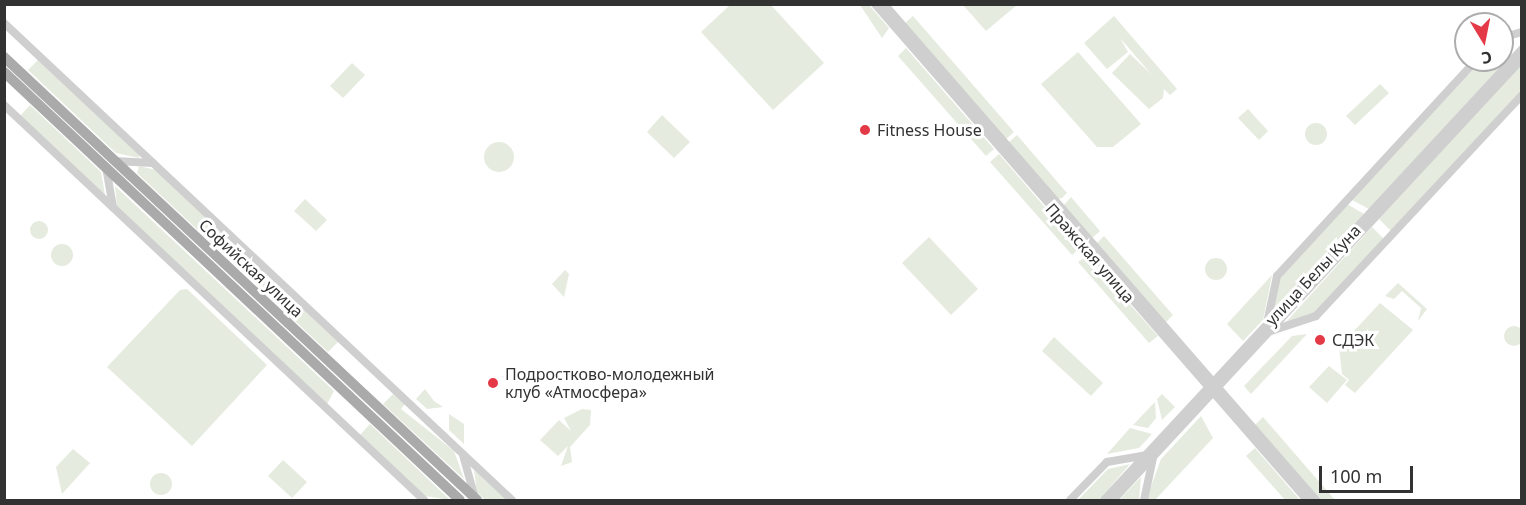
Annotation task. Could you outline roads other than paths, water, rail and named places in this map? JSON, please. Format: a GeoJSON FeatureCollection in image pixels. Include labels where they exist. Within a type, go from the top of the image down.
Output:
{"type":"FeatureCollection","features":[{"type":"Feature","properties":{"kind":"main road","name":"Софийская улица"},"geometry":{"type":"LineString","coordinates":[[4,57],[106,167],[460,501]]}},
{"type":"Feature","properties":{"kind":"main road","name":"Софийская улица"},"geometry":{"type":"LineString","coordinates":[[4,72],[115,161],[476,500]]}},
{"type":"Feature","properties":{"kind":"street","name":"Пражская улица"},"geometry":{"type":"LineString","coordinates":[[874,4],[1212,388],[1316,501]]}},
{"type":"Feature","properties":{"kind":"street","name":"Пражская улица"},"geometry":{"type":"LineString","coordinates":[[884,4],[1306,501]]}},
{"type":"Feature","properties":{"kind":"street"},"geometry":{"type":"LineString","coordinates":[[4,24],[512,501]]}},
{"type":"Feature","properties":{"kind":"street","name":"улица Белы Куна"},"geometry":{"type":"LineString","coordinates":[[1268,328],[1521,49]]}},
{"type":"Feature","properties":{"kind":"street","name":"улица Белы Куна"},"geometry":{"type":"LineString","coordinates":[[1113,501],[1150,456],[1212,388],[1521,59]]}},
{"type":"Feature","properties":{"kind":"street"},"geometry":{"type":"LineString","coordinates":[[1465,72],[1277,276],[1268,328],[1316,316],[1521,95]]}},
{"type":"Feature","properties":{"kind":"street"},"geometry":{"type":"LineString","coordinates":[[4,105],[424,501]]}},
{"type":"Feature","properties":{"kind":"street"},"geometry":{"type":"LineString","coordinates":[[115,161],[153,164]]}},
{"type":"Feature","properties":{"kind":"street"},"geometry":{"type":"LineString","coordinates":[[106,167],[113,208]]}},
{"type":"Feature","properties":{"kind":"street"},"geometry":{"type":"LineString","coordinates":[[463,454],[476,500]]}},
{"type":"Feature","properties":{"kind":"street","name":"улица Белы Куна"},"geometry":{"type":"LineString","coordinates":[[1104,501],[1150,456]]}},
{"type":"Feature","properties":{"kind":"street"},"geometry":{"type":"LineString","coordinates":[[1070,501],[1107,462],[1150,456],[1144,501]]}},
{"type":"Feature","properties":{"kind":"place","name":"Fitness House"},"geometry":{"type":"Point","coordinates":[865,130]}},
{"type":"Feature","properties":{"kind":"place","name":"СДЭК"},"geometry":{"type":"Point","coordinates":[1320,340]}},
{"type":"Feature","properties":{"kind":"place","name":"Подростково-молодежный клуб «Атмосфера»"},"geometry":{"type":"Point","coordinates":[493,383]}}]}
